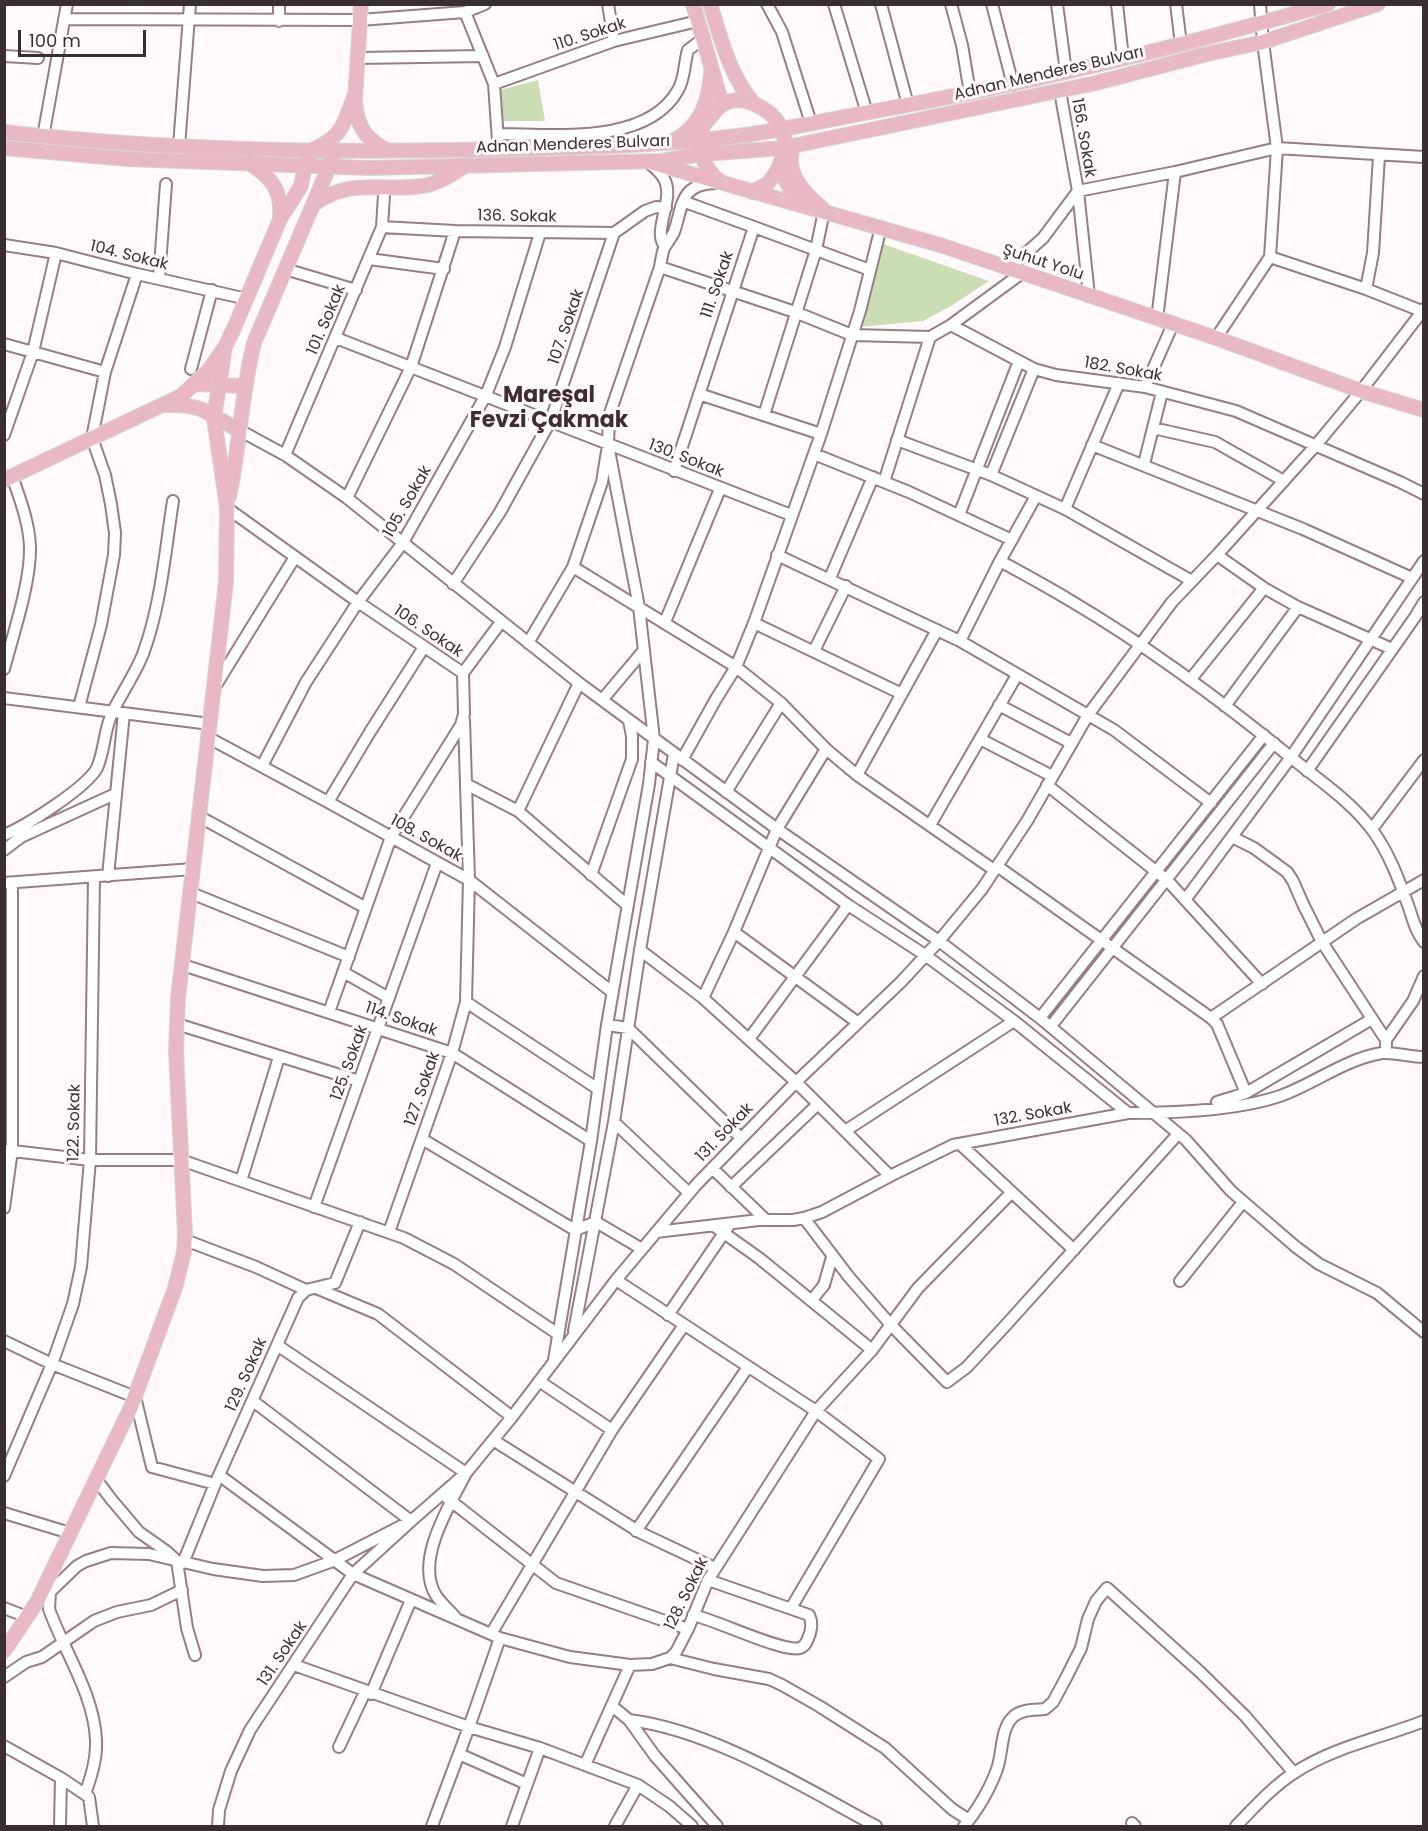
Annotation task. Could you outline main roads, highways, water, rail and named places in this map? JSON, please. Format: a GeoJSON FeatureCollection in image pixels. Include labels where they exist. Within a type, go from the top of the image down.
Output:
{"type":"FeatureCollection","features":[{"type":"Feature","properties":{"kind":"main road"},"geometry":{"type":"LineString","coordinates":[[361,4],[355,98],[356,116],[369,139],[388,151]]}},
{"type":"Feature","properties":{"kind":"main road"},"geometry":{"type":"LineString","coordinates":[[693,4],[722,104]]}},
{"type":"Feature","properties":{"kind":"main road"},"geometry":{"type":"LineString","coordinates":[[710,4],[740,100]]}},
{"type":"Feature","properties":{"kind":"main road","name":"Adnan Menderes Bulvarı"},"geometry":{"type":"LineString","coordinates":[[4,132],[43,137],[179,146],[337,151],[632,145],[734,136],[1013,85],[1181,44],[1328,4]]}},
{"type":"Feature","properties":{"kind":"main road","name":"Adnan Menderes Bulvarı"},"geometry":{"type":"LineString","coordinates":[[4,148],[128,159],[329,166],[648,162],[702,154],[789,146],[1060,91],[1263,42],[1378,4]]}},
{"type":"Feature","properties":{"kind":"main road"},"geometry":{"type":"LineString","coordinates":[[670,142],[687,132],[704,111],[712,65]]}},
{"type":"Feature","properties":{"kind":"main road"},"geometry":{"type":"LineString","coordinates":[[733,73],[745,94],[782,128],[789,146],[790,163],[794,176],[821,208]]}},
{"type":"Feature","properties":{"kind":"main road"},"geometry":{"type":"LineString","coordinates":[[8,478],[181,396],[208,371],[225,347],[280,219],[301,186],[305,165],[312,150],[337,135],[355,98]]}},
{"type":"Feature","properties":{"kind":"main road"},"geometry":{"type":"LineString","coordinates":[[227,508],[245,386],[254,343],[337,151],[355,98]]}},
{"type":"Feature","properties":{"kind":"main road"},"geometry":{"type":"LineString","coordinates":[[722,184],[711,175],[699,148],[701,127],[722,104],[740,100],[793,121],[811,123]]}},
{"type":"Feature","properties":{"kind":"main road"},"geometry":{"type":"LineString","coordinates":[[752,192],[768,183],[789,146]]}},
{"type":"Feature","properties":{"kind":"main road","name":"Şuhut Yolu"},"geometry":{"type":"LineString","coordinates":[[648,162],[752,192],[821,208],[881,227],[1216,338],[1361,391],[1424,410]]}},
{"type":"Feature","properties":{"kind":"main road"},"geometry":{"type":"LineString","coordinates":[[781,163],[783,176],[793,194],[821,208]]}},
{"type":"Feature","properties":{"kind":"main road"},"geometry":{"type":"LineString","coordinates":[[249,164],[265,176],[279,194],[280,219]]}},
{"type":"Feature","properties":{"kind":"main road"},"geometry":{"type":"LineString","coordinates":[[314,204],[329,194],[350,188],[422,186],[442,180],[465,166]]}},
{"type":"Feature","properties":{"kind":"main road"},"geometry":{"type":"LineString","coordinates":[[4,1651],[37,1602],[135,1397],[174,1288],[184,1252],[176,1052],[178,998],[226,582],[227,508],[214,418],[225,347]]}},
{"type":"Feature","properties":{"kind":"main road"},"geometry":{"type":"LineString","coordinates":[[195,384],[245,386]]}},
{"type":"Feature","properties":{"kind":"main road"},"geometry":{"type":"LineString","coordinates":[[164,405],[193,407],[205,411],[239,430]]}},
{"type":"Feature","properties":{"kind":"district","name":"Mareşal Fevzi Çakmak"},"geometry":{"type":"Point","coordinates":[549,408]}}]}
